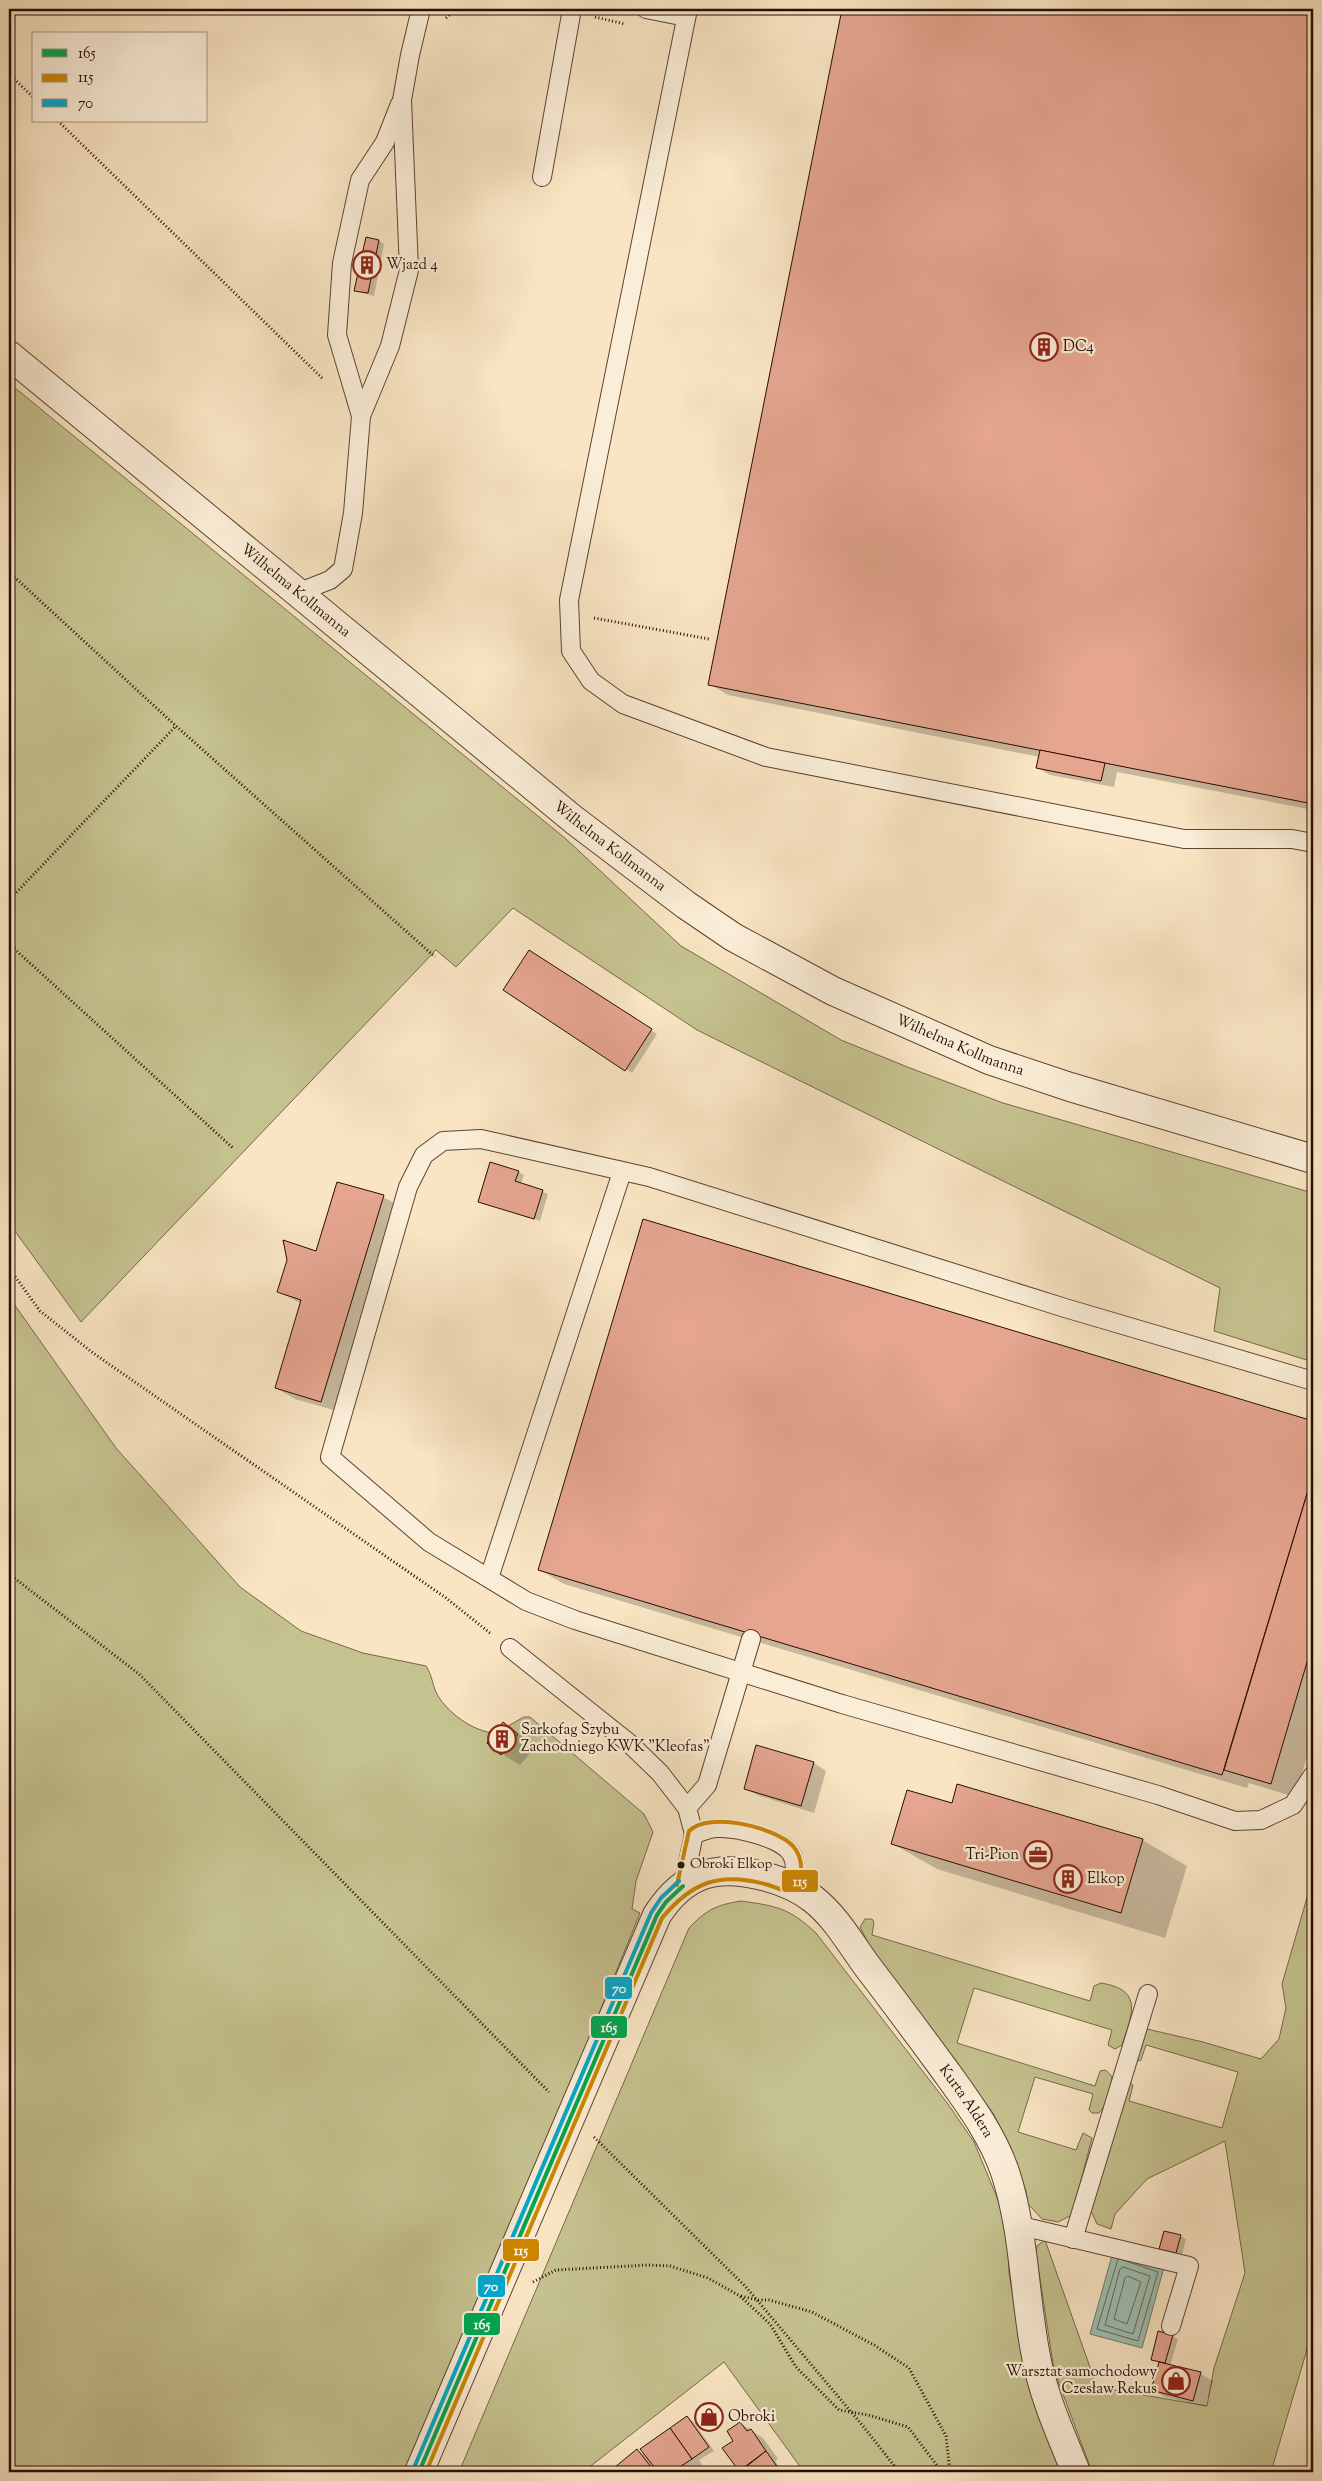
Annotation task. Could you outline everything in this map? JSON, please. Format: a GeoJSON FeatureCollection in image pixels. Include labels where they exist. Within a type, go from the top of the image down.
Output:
{"type":"FeatureCollection","features":[{"type":"Feature","properties":{"kind":"street","name":"Wilhelma Kollmanna"},"geometry":{"type":"LineString","coordinates":[[9,355],[597,838],[686,905],[756,951],[851,999],[989,1060],[1070,1087],[1313,1159]]}},
{"type":"Feature","properties":{"kind":"street","name":"Kurta Aldera"},"geometry":{"type":"LineString","coordinates":[[683,1886],[703,1875],[721,1872],[761,1876],[792,1886],[814,1900],[827,1913],[971,2107],[994,2146],[1005,2172],[1017,2225],[1035,2354],[1042,2382],[1076,2472]]}},
{"type":"Feature","properties":{"kind":"street"},"geometry":{"type":"LineString","coordinates":[[419,2472],[657,1915],[666,1902],[683,1886]]}},
{"type":"Feature","properties":{"kind":"lane"},"geometry":{"type":"LineString","coordinates":[[297,593],[330,580],[343,569],[353,513],[361,416],[390,346],[408,270],[402,100],[410,54],[421,9]]}},
{"type":"Feature","properties":{"kind":"lane"},"geometry":{"type":"LineString","coordinates":[[542,177],[572,9]]}},
{"type":"Feature","properties":{"kind":"lane"},"geometry":{"type":"LineString","coordinates":[[646,9],[687,13],[569,600],[571,650],[591,681],[622,704],[766,757],[1184,840],[1292,839],[1313,843]]}},
{"type":"Feature","properties":{"kind":"lane"},"geometry":{"type":"LineString","coordinates":[[361,416],[337,335],[342,263],[360,180],[384,142],[402,100]]}},
{"type":"Feature","properties":{"kind":"lane"},"geometry":{"type":"LineString","coordinates":[[1313,1381],[1065,1308],[649,1177],[482,1139],[443,1141],[424,1155],[408,1187],[330,1458],[428,1542],[526,1601],[575,1620],[742,1670],[842,1704],[1158,1795],[1235,1821],[1261,1820],[1293,1804],[1313,1775]]}},
{"type":"Feature","properties":{"kind":"lane"},"geometry":{"type":"LineString","coordinates":[[489,1578],[622,1172]]}},
{"type":"Feature","properties":{"kind":"lane"},"geometry":{"type":"LineString","coordinates":[[687,1808],[707,1785],[751,1639]]}},
{"type":"Feature","properties":{"kind":"lane"},"geometry":{"type":"LineString","coordinates":[[510,1648],[629,1743],[671,1786],[687,1808],[694,1834],[683,1886]]}},
{"type":"Feature","properties":{"kind":"lane"},"geometry":{"type":"LineString","coordinates":[[694,1834],[715,1828],[737,1830],[784,1846],[792,1855],[796,1870],[792,1886]]}},
{"type":"Feature","properties":{"kind":"lane"},"geometry":{"type":"LineString","coordinates":[[1073,2239],[1148,1994]]}},
{"type":"Feature","properties":{"kind":"lane"},"geometry":{"type":"LineString","coordinates":[[1017,2225],[1189,2266],[1171,2326]]}},
{"type":"Feature","properties":{"kind":"path"},"geometry":{"type":"LineString","coordinates":[[9,74],[32,96]]}},
{"type":"Feature","properties":{"kind":"path"},"geometry":{"type":"LineString","coordinates":[[59,122],[327,383]]}},
{"type":"Feature","properties":{"kind":"path"},"geometry":{"type":"LineString","coordinates":[[9,572],[176,726],[435,957]]}},
{"type":"Feature","properties":{"kind":"path"},"geometry":{"type":"LineString","coordinates":[[589,617],[709,639]]}},
{"type":"Feature","properties":{"kind":"path"},"geometry":{"type":"LineString","coordinates":[[9,900],[176,726]]}},
{"type":"Feature","properties":{"kind":"path"},"geometry":{"type":"LineString","coordinates":[[9,944],[234,1149]]}},
{"type":"Feature","properties":{"kind":"path"},"geometry":{"type":"LineString","coordinates":[[9,1268],[40,1311],[93,1353],[446,1598],[510,1648]]}},
{"type":"Feature","properties":{"kind":"path"},"geometry":{"type":"LineString","coordinates":[[9,1574],[139,1674],[571,2114],[757,2300],[852,2412],[899,2472]]}},
{"type":"Feature","properties":{"kind":"path"},"geometry":{"type":"LineString","coordinates":[[526,2286],[556,2270],[663,2265],[708,2278],[740,2296],[770,2324],[796,2367],[839,2410],[868,2414],[908,2427],[942,2472]]}},
{"type":"Feature","properties":{"kind":"path"},"geometry":{"type":"LineString","coordinates":[[740,2296],[757,2300],[769,2300],[812,2312],[874,2345],[909,2368],[946,2436],[950,2472]]}},
{"type":"Feature","properties":{"kind":"shaded area"},"geometry":{"type":"Polygon","coordinates":[[[9,383],[566,839],[681,946],[841,1040],[910,1068],[1003,1103],[1313,1193],[1313,1362],[1214,1331],[1220,1288],[697,1030],[513,908],[456,967],[436,950],[81,1322],[9,1223],[9,383]]]}},
{"type":"Feature","properties":{"kind":"shaded area"},"geometry":{"type":"Polygon","coordinates":[[[9,1297],[116,1448],[240,1587],[301,1631],[363,1653],[426,1666],[440,1699],[453,1713],[469,1725],[495,1733],[487,1743],[501,1755],[508,1726],[524,1717],[530,1717],[644,1814],[653,1832],[636,1881],[632,1909],[640,1913],[557,2117],[404,2472],[9,2472],[9,1297]]]}},
{"type":"Feature","properties":{"kind":"shaded area"},"geometry":{"type":"Polygon","coordinates":[[[1313,1877],[1313,2329],[1271,2472],[1092,2472],[1054,2370],[1036,2253],[1037,2246],[1045,2240],[1097,2387],[1207,2406],[1214,2368],[1245,2273],[1225,2141],[1147,2179],[1115,2214],[1111,2229],[1097,2224],[1091,2211],[1130,2083],[1133,2085],[1129,2101],[1222,2128],[1238,2072],[1146,2045],[1141,2060],[1138,2061],[1147,2029],[1203,2042],[1261,2059],[1279,2039],[1286,2008],[1282,1984],[1313,1877]]]}},
{"type":"Feature","properties":{"kind":"shaded area"},"geometry":{"type":"Polygon","coordinates":[[[741,1901],[773,1907],[790,1913],[816,1933],[948,2104],[974,2142],[1007,2225],[1009,2273],[1027,2381],[1060,2472],[804,2472],[724,2362],[583,2472],[459,2472],[689,1928],[712,1909],[741,1901]]]}},
{"type":"Feature","properties":{"kind":"shaded area"},"geometry":{"type":"Polygon","coordinates":[[[865,1919],[872,1919],[874,1922],[872,1935],[1090,2001],[1094,1986],[1101,1983],[1115,1986],[1124,1991],[1129,1998],[1131,2014],[1129,2023],[1122,2045],[1115,2049],[1108,2045],[1112,2030],[974,1988],[957,2043],[1095,2086],[1100,2071],[1105,2070],[1111,2075],[1112,2083],[1104,2107],[1099,2113],[1092,2113],[1089,2110],[1093,2094],[1035,2077],[1018,2132],[1076,2150],[1083,2133],[1092,2138],[1072,2215],[1058,2222],[1042,2219],[1028,2204],[1026,2191],[1010,2146],[993,2113],[869,1945],[860,1927],[865,1919]]]}},
{"type":"Feature","properties":{"kind":"water"},"geometry":{"type":"Polygon","coordinates":[[[1113,2252],[1164,2267],[1142,2348],[1090,2334],[1113,2252]]]}},
{"type":"Feature","properties":{"kind":"building","name":"DC4"},"geometry":{"type":"Polygon","coordinates":[[[842,9],[1313,9],[1313,804],[708,685],[842,9]]]}},
{"type":"Feature","properties":{"kind":"building","name":"Wjazd 4"},"geometry":{"type":"Polygon","coordinates":[[[366,237],[379,240],[368,293],[354,291],[366,237]]]}},
{"type":"Feature","properties":{"kind":"building"},"geometry":{"type":"Polygon","coordinates":[[[1040,750],[1105,763],[1101,781],[1036,768],[1040,750]]]}},
{"type":"Feature","properties":{"kind":"building"},"geometry":{"type":"Polygon","coordinates":[[[529,950],[652,1029],[625,1071],[503,990],[529,950]]]}},
{"type":"Feature","properties":{"kind":"building"},"geometry":{"type":"Polygon","coordinates":[[[490,1162],[519,1171],[515,1181],[543,1190],[534,1219],[478,1202],[490,1162]]]}},
{"type":"Feature","properties":{"kind":"building"},"geometry":{"type":"Polygon","coordinates":[[[337,1182],[384,1195],[321,1402],[275,1388],[301,1300],[277,1292],[287,1260],[283,1240],[316,1251],[337,1182]]]}},
{"type":"Feature","properties":{"kind":"building"},"geometry":{"type":"Polygon","coordinates":[[[643,1219],[1313,1421],[1313,1474],[1222,1775],[538,1570],[643,1219]]]}},
{"type":"Feature","properties":{"kind":"building"},"geometry":{"type":"Polygon","coordinates":[[[1313,1474],[1313,1642],[1271,1784],[1224,1770],[1313,1474]]]}},
{"type":"Feature","properties":{"kind":"building","name":"Sarkofag Szybu Zachodniego KWK \"Kleofas\""},"geometry":{"type":"Polygon","coordinates":[[[503,1722],[518,1734],[501,1755],[487,1743],[503,1722]]]}},
{"type":"Feature","properties":{"kind":"building"},"geometry":{"type":"Polygon","coordinates":[[[756,1745],[814,1762],[801,1806],[744,1789],[756,1745]]]}},
{"type":"Feature","properties":{"kind":"building","name":"Elkop"},"geometry":{"type":"Polygon","coordinates":[[[957,1784],[1143,1839],[1121,1913],[891,1844],[907,1790],[952,1803],[957,1784]]]}},
{"type":"Feature","properties":{"kind":"building"},"geometry":{"type":"Polygon","coordinates":[[[1164,2231],[1181,2235],[1176,2253],[1159,2249],[1164,2231]]]}},
{"type":"Feature","properties":{"kind":"building"},"geometry":{"type":"Polygon","coordinates":[[[1158,2331],[1173,2335],[1165,2363],[1151,2360],[1158,2331]]]}},
{"type":"Feature","properties":{"kind":"building","name":"Warsztat samochodowy Czesław Rekus"},"geometry":{"type":"Polygon","coordinates":[[[1159,2362],[1201,2372],[1193,2401],[1151,2390],[1159,2362]]]}},
{"type":"Feature","properties":{"kind":"building"},"geometry":{"type":"Polygon","coordinates":[[[687,2416],[709,2447],[692,2459],[670,2428],[687,2416]]]}},
{"type":"Feature","properties":{"kind":"building"},"geometry":{"type":"Polygon","coordinates":[[[740,2422],[747,2431],[751,2429],[766,2451],[739,2471],[722,2448],[733,2441],[727,2431],[740,2422]]]}},
{"type":"Feature","properties":{"kind":"building"},"geometry":{"type":"Polygon","coordinates":[[[670,2428],[692,2459],[672,2472],[658,2472],[640,2449],[670,2428]]]}},
{"type":"Feature","properties":{"kind":"building"},"geometry":{"type":"Polygon","coordinates":[[[637,2449],[655,2472],[609,2472],[637,2449]]]}},
{"type":"Feature","properties":{"kind":"building"},"geometry":{"type":"Polygon","coordinates":[[[766,2451],[781,2472],[743,2472],[742,2470],[766,2451]]]}},
{"type":"Feature","properties":{"kind":"transit line","name":"115"},"geometry":{"type":"LineString","coordinates":[[426,2472],[662,1918],[684,1896],[696,1888],[720,1880],[749,1881],[795,1892],[800,1879],[801,1863],[793,1846],[772,1833],[742,1824],[711,1822],[698,1825],[689,1831],[677,1885]]}},
{"type":"Feature","properties":{"kind":"transit line","name":"70"},"geometry":{"type":"LineString","coordinates":[[413,2470],[651,1913],[661,1898],[679,1881]]}},
{"type":"Feature","properties":{"kind":"transit line","name":"165"},"geometry":{"type":"LineString","coordinates":[[419,2472],[657,1915],[666,1902],[683,1886]]}},
{"type":"Feature","properties":{"kind":"place","name":"Wjazd 4"},"geometry":{"type":"Point","coordinates":[367,265]}},
{"type":"Feature","properties":{"kind":"place","name":"DC4"},"geometry":{"type":"Point","coordinates":[1044,347]}},
{"type":"Feature","properties":{"kind":"place","name":"Sarkofag Szybu Zachodniego KWK \"Kleofas\""},"geometry":{"type":"Point","coordinates":[502,1739]}},
{"type":"Feature","properties":{"kind":"place","name":"Tri-Pion"},"geometry":{"type":"Point","coordinates":[1038,1855]}},
{"type":"Feature","properties":{"kind":"place","name":"Obroki Elkop"},"geometry":{"type":"Point","coordinates":[681,1865]}},
{"type":"Feature","properties":{"kind":"place","name":"Elkop"},"geometry":{"type":"Point","coordinates":[1068,1879]}},
{"type":"Feature","properties":{"kind":"place","name":"Warsztat samochodowy Czesław Rekus"},"geometry":{"type":"Point","coordinates":[1176,2381]}},
{"type":"Feature","properties":{"kind":"place","name":"Obroki"},"geometry":{"type":"Point","coordinates":[709,2417]}}]}
